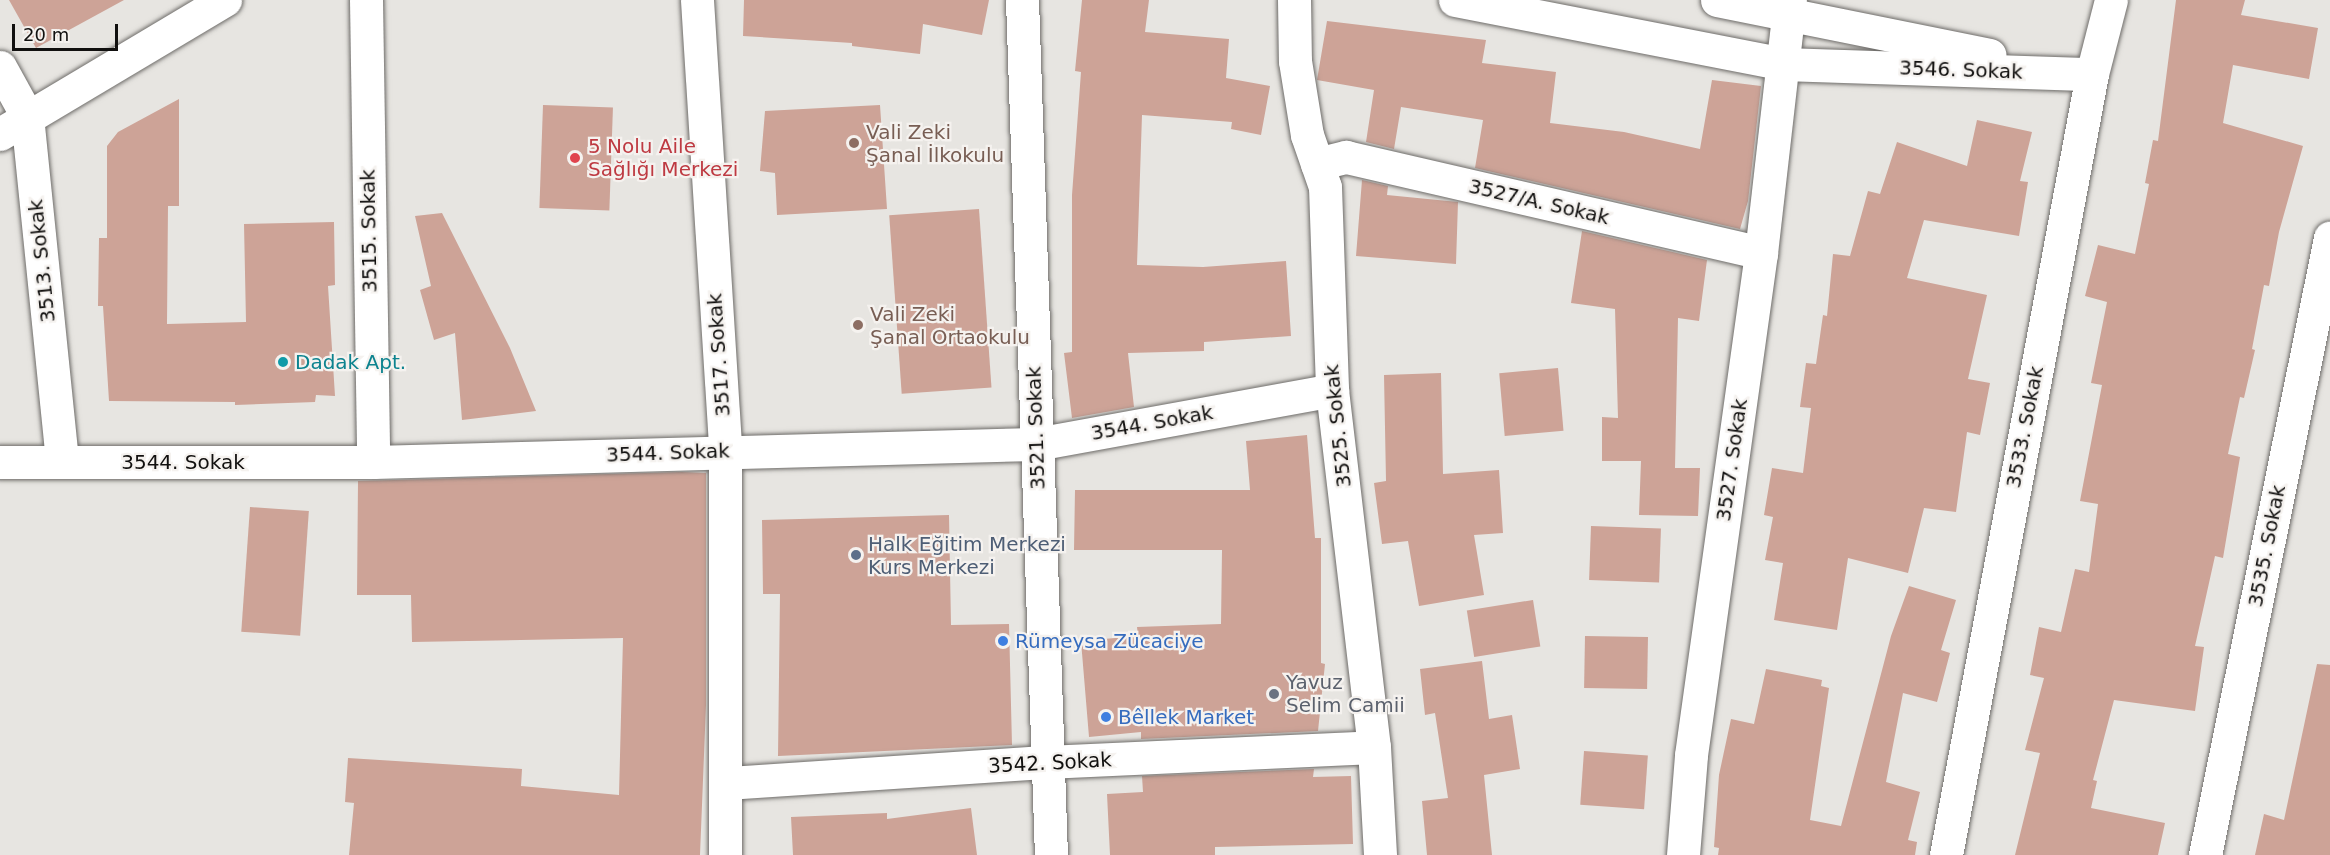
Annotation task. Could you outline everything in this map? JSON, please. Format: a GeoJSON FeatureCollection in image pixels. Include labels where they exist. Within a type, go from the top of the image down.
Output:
{"type":"FeatureCollection","features":[{"type":"Feature","properties":{"kind":"street"},"geometry":{"type":"LineString","coordinates":[[0,134],[225,0]]}},
{"type":"Feature","properties":{"kind":"street","name":"3515. Sokak"},"geometry":{"type":"LineString","coordinates":[[366,0],[373,462]]}},
{"type":"Feature","properties":{"kind":"street","name":"3517. Sokak"},"geometry":{"type":"LineString","coordinates":[[697,0],[725,451],[727,783],[725,855]]}},
{"type":"Feature","properties":{"kind":"street","name":"3521. Sokak"},"geometry":{"type":"LineString","coordinates":[[1022,0],[1046,762],[1051,855]]}},
{"type":"Feature","properties":{"kind":"street","name":"3525. Sokak"},"geometry":{"type":"LineString","coordinates":[[1294,0],[1295,61],[1307,135],[1325,187],[1332,390],[1374,747],[1380,855]]}},
{"type":"Feature","properties":{"kind":"street","name":"3546. Sokak"},"geometry":{"type":"LineString","coordinates":[[1455,0],[1783,64],[2092,74]]}},
{"type":"Feature","properties":{"kind":"street","name":"3546. Sokak"},"geometry":{"type":"LineString","coordinates":[[1716,0],[1789,8],[2092,74]]}},
{"type":"Feature","properties":{"kind":"street","name":"3533. Sokak"},"geometry":{"type":"LineString","coordinates":[[1946,855],[2092,74],[2111,0]]}},
{"type":"Feature","properties":{"kind":"street","name":"3527. Sokak"},"geometry":{"type":"LineString","coordinates":[[1683,855],[1691,755],[1761,253],[1789,8]]}},
{"type":"Feature","properties":{"kind":"street","name":"3513. Sokak"},"geometry":{"type":"LineString","coordinates":[[0,67],[27,116],[62,461]]}},
{"type":"Feature","properties":{"kind":"street","name":"3527/A. Sokak"},"geometry":{"type":"LineString","coordinates":[[1317,164],[1346,157],[1761,253]]}},
{"type":"Feature","properties":{"kind":"street","name":"3535. Sokak"},"geometry":{"type":"LineString","coordinates":[[2205,855],[2330,238]]}},
{"type":"Feature","properties":{"kind":"street","name":"3544. Sokak"},"geometry":{"type":"LineString","coordinates":[[0,462],[373,462],[1036,444],[1332,390]]}},
{"type":"Feature","properties":{"kind":"street","name":"3542. Sokak"},"geometry":{"type":"LineString","coordinates":[[727,783],[1046,762],[1374,747]]}},
{"type":"Feature","properties":{"kind":"building"},"geometry":{"type":"Polygon","coordinates":[[[9,0],[124,0],[36,48],[9,0]]]}},
{"type":"Feature","properties":{"kind":"building"},"geometry":{"type":"Polygon","coordinates":[[[744,0],[989,0],[982,35],[923,24],[920,54],[852,46],[852,43],[743,36],[744,0]]]}},
{"type":"Feature","properties":{"kind":"building"},"geometry":{"type":"Polygon","coordinates":[[[1082,0],[1149,0],[1145,32],[1229,39],[1226,78],[1270,86],[1261,135],[1231,129],[1232,122],[1142,115],[1137,265],[1203,267],[1286,261],[1291,336],[1204,342],[1204,351],[1128,353],[1134,407],[1072,418],[1064,353],[1072,352],[1072,195],[1081,72],[1075,71],[1082,0]]]}},
{"type":"Feature","properties":{"kind":"building"},"geometry":{"type":"Polygon","coordinates":[[[2176,0],[2245,0],[2241,15],[2318,28],[2309,79],[2233,65],[2223,123],[2303,146],[2279,232],[2269,286],[2264,285],[2252,349],[2255,350],[2244,398],[2240,397],[2228,454],[2240,457],[2223,558],[2215,556],[2195,646],[2204,647],[2195,711],[2114,700],[2093,780],[2097,781],[2091,808],[2165,823],[2158,855],[2015,855],[2040,753],[2025,750],[2044,678],[2030,675],[2039,627],[2061,632],[2075,569],[2089,572],[2098,504],[2080,501],[2102,385],[2091,383],[2107,302],[2085,296],[2098,245],[2135,254],[2149,184],[2145,183],[2153,140],[2158,141],[2176,0]]]}},
{"type":"Feature","properties":{"kind":"building"},"geometry":{"type":"Polygon","coordinates":[[[1327,21],[1486,40],[1482,63],[1556,72],[1550,123],[1624,132],[1700,149],[1712,80],[1761,86],[1748,201],[1740,229],[1475,168],[1483,120],[1401,107],[1394,149],[1366,142],[1374,90],[1317,80],[1327,21]]]}},
{"type":"Feature","properties":{"kind":"building"},"geometry":{"type":"Polygon","coordinates":[[[179,99],[179,206],[168,206],[167,324],[246,322],[244,224],[334,222],[335,285],[328,286],[335,396],[316,395],[315,402],[235,405],[235,402],[109,401],[103,306],[98,306],[99,238],[107,238],[107,146],[118,132],[179,99]]]}},
{"type":"Feature","properties":{"kind":"building","name":"5 Nolu Aile Sağlığı Merkezi"},"geometry":{"type":"Polygon","coordinates":[[[543,105],[613,107],[609,210],[539,208],[543,105]]]}},
{"type":"Feature","properties":{"kind":"building"},"geometry":{"type":"Polygon","coordinates":[[[880,105],[887,209],[777,215],[775,173],[760,171],[765,111],[880,105]]]}},
{"type":"Feature","properties":{"kind":"building"},"geometry":{"type":"Polygon","coordinates":[[[1977,120],[2032,132],[2020,181],[2028,182],[2019,236],[1924,220],[1907,278],[1987,295],[1968,379],[1990,383],[1980,435],[1967,432],[1956,512],[1924,508],[1908,573],[1848,558],[1837,630],[1774,620],[1783,563],[1765,560],[1773,517],[1764,515],[1772,468],[1803,473],[1811,408],[1800,407],[1806,363],[1816,364],[1823,315],[1827,316],[1833,254],[1850,256],[1868,191],[1880,194],[1897,142],[1967,166],[1977,120]]]}},
{"type":"Feature","properties":{"kind":"building"},"geometry":{"type":"Polygon","coordinates":[[[1362,180],[1388,186],[1387,195],[1458,202],[1456,264],[1356,256],[1362,180]]]}},
{"type":"Feature","properties":{"kind":"building"},"geometry":{"type":"Polygon","coordinates":[[[979,209],[991,388],[902,394],[889,215],[979,209]]]}},
{"type":"Feature","properties":{"kind":"building"},"geometry":{"type":"Polygon","coordinates":[[[442,213],[510,348],[536,411],[462,420],[455,333],[434,340],[420,290],[431,286],[415,216],[442,213]]]}},
{"type":"Feature","properties":{"kind":"building"},"geometry":{"type":"Polygon","coordinates":[[[1582,231],[1707,260],[1699,321],[1678,318],[1675,468],[1700,468],[1698,516],[1639,515],[1641,461],[1602,461],[1602,417],[1618,418],[1615,309],[1571,303],[1582,231]]]}},
{"type":"Feature","properties":{"kind":"building"},"geometry":{"type":"Polygon","coordinates":[[[1558,368],[1563,431],[1505,436],[1499,373],[1558,368]]]}},
{"type":"Feature","properties":{"kind":"building"},"geometry":{"type":"Polygon","coordinates":[[[1441,373],[1443,474],[1499,470],[1503,533],[1474,535],[1484,595],[1419,606],[1408,541],[1382,544],[1374,483],[1386,481],[1384,375],[1441,373]]]}},
{"type":"Feature","properties":{"kind":"building"},"geometry":{"type":"Polygon","coordinates":[[[1307,435],[1315,538],[1321,538],[1321,663],[1325,664],[1318,731],[1141,739],[1141,732],[1089,737],[1081,641],[1138,636],[1137,627],[1221,624],[1222,550],[1074,550],[1075,490],[1250,490],[1246,441],[1307,435]]]}},
{"type":"Feature","properties":{"kind":"building"},"geometry":{"type":"Polygon","coordinates":[[[706,473],[706,705],[700,855],[349,855],[354,803],[345,802],[348,758],[522,769],[521,786],[619,795],[623,638],[412,642],[411,595],[357,595],[358,481],[706,473]]]}},
{"type":"Feature","properties":{"kind":"building"},"geometry":{"type":"Polygon","coordinates":[[[250,507],[309,511],[300,636],[241,632],[250,507]]]}},
{"type":"Feature","properties":{"kind":"building"},"geometry":{"type":"Polygon","coordinates":[[[949,515],[951,625],[1009,624],[1012,745],[778,756],[780,594],[763,594],[762,520],[949,515]]]}},
{"type":"Feature","properties":{"kind":"building"},"geometry":{"type":"Polygon","coordinates":[[[1591,526],[1661,528],[1659,582],[1589,580],[1591,526]]]}},
{"type":"Feature","properties":{"kind":"building"},"geometry":{"type":"Polygon","coordinates":[[[1909,586],[1956,600],[1941,650],[1950,653],[1937,702],[1903,693],[1886,782],[1920,792],[1908,840],[1917,842],[1915,855],[1718,855],[1719,848],[1714,847],[1719,775],[1731,719],[1754,724],[1766,669],[1822,680],[1821,686],[1829,688],[1810,820],[1841,826],[1891,636],[1909,586]]]}},
{"type":"Feature","properties":{"kind":"building"},"geometry":{"type":"Polygon","coordinates":[[[1533,600],[1540,646],[1474,657],[1467,610],[1533,600]]]}},
{"type":"Feature","properties":{"kind":"building"},"geometry":{"type":"Polygon","coordinates":[[[1585,636],[1648,637],[1647,689],[1584,688],[1585,636]]]}},
{"type":"Feature","properties":{"kind":"building"},"geometry":{"type":"Polygon","coordinates":[[[1482,661],[1489,719],[1512,715],[1520,769],[1484,775],[1492,855],[1427,855],[1422,801],[1448,798],[1435,713],[1425,715],[1420,669],[1482,661]]]}},
{"type":"Feature","properties":{"kind":"building"},"geometry":{"type":"Polygon","coordinates":[[[2317,664],[2330,665],[2330,855],[2255,855],[2264,814],[2284,820],[2317,664]]]}},
{"type":"Feature","properties":{"kind":"building"},"geometry":{"type":"Polygon","coordinates":[[[1584,751],[1648,755],[1644,809],[1580,805],[1584,751]]]}},
{"type":"Feature","properties":{"kind":"building"},"geometry":{"type":"Polygon","coordinates":[[[1314,769],[1313,777],[1351,776],[1353,844],[1215,847],[1215,855],[1110,855],[1107,794],[1143,792],[1142,776],[1314,769]]]}},
{"type":"Feature","properties":{"kind":"building"},"geometry":{"type":"Polygon","coordinates":[[[971,808],[977,855],[793,855],[791,817],[887,813],[887,819],[971,808]]]}},
{"type":"Feature","properties":{"kind":"place","name":"Vali Zeki Şanal İlkokulu"},"geometry":{"type":"Point","coordinates":[854,143]}},
{"type":"Feature","properties":{"kind":"place","name":"5 Nolu Aile Sağlığı Merkezi"},"geometry":{"type":"Point","coordinates":[575,158]}},
{"type":"Feature","properties":{"kind":"place","name":"Vali Zeki Şanal Ortaokulu"},"geometry":{"type":"Point","coordinates":[858,325]}},
{"type":"Feature","properties":{"kind":"place","name":"Dadak Apt."},"geometry":{"type":"Point","coordinates":[283,362]}},
{"type":"Feature","properties":{"kind":"place","name":"Halk Eğitim Merkezi Kurs Merkezi"},"geometry":{"type":"Point","coordinates":[856,555]}},
{"type":"Feature","properties":{"kind":"place","name":"Rümeysa Zücaciye"},"geometry":{"type":"Point","coordinates":[1003,641]}},
{"type":"Feature","properties":{"kind":"place","name":"Yavuz Selim Camii"},"geometry":{"type":"Point","coordinates":[1274,694]}},
{"type":"Feature","properties":{"kind":"place","name":"Bêllek Market"},"geometry":{"type":"Point","coordinates":[1106,717]}}]}
